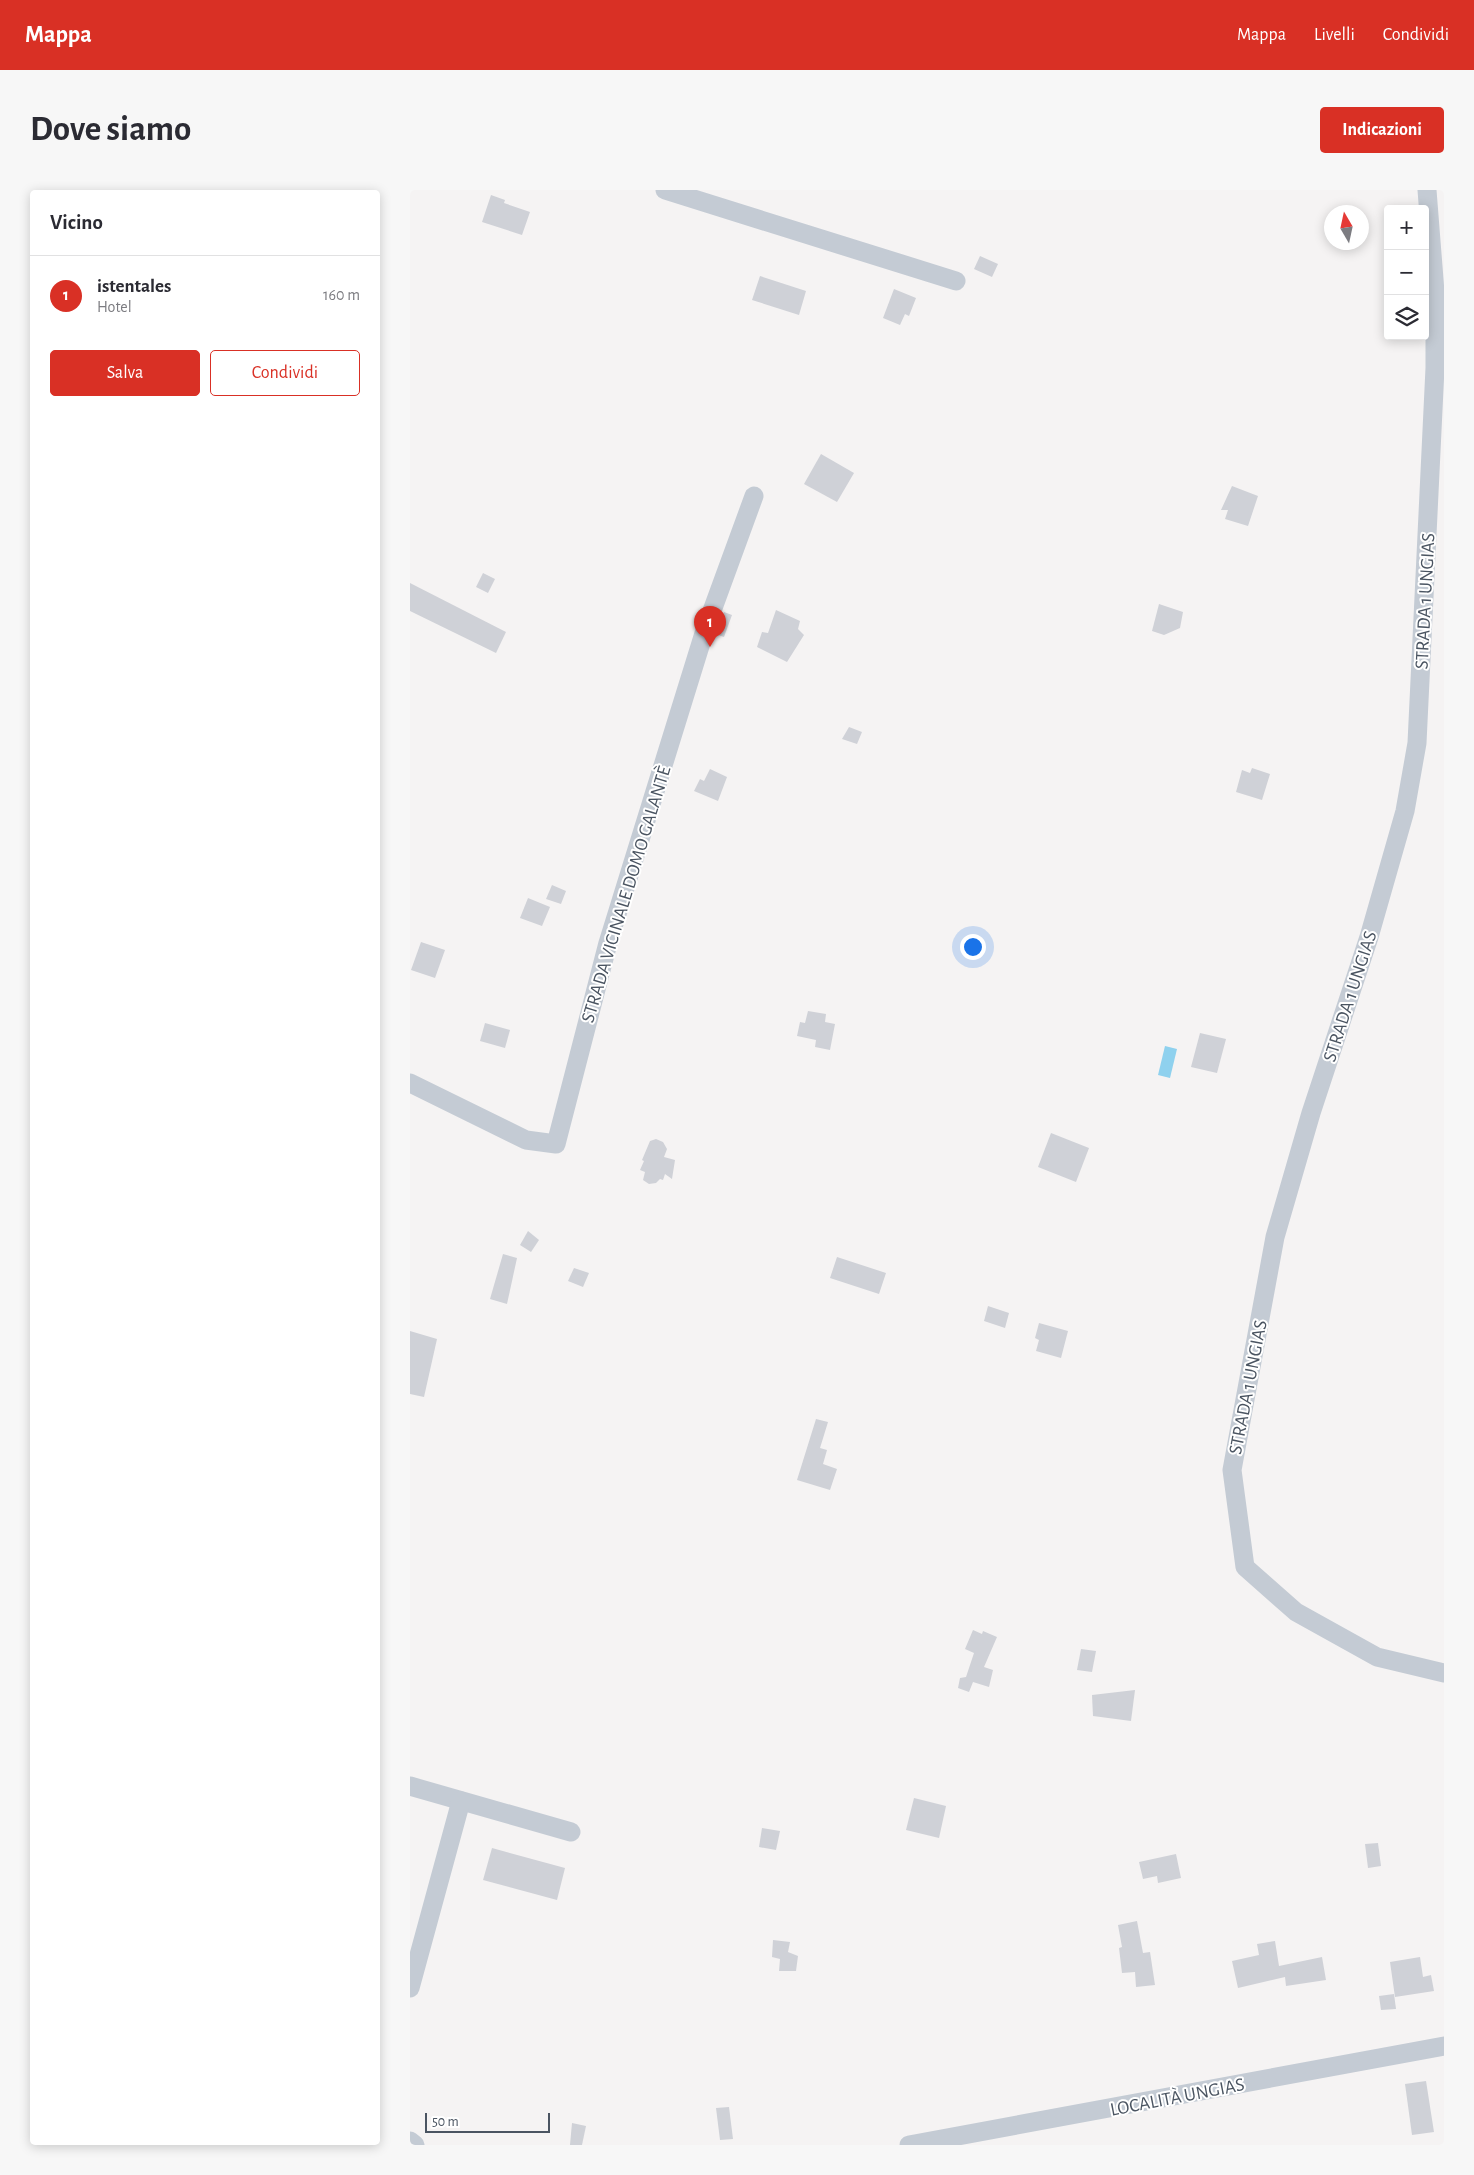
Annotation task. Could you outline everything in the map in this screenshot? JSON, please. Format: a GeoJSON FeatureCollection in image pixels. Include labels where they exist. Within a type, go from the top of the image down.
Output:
{"type":"FeatureCollection","features":[{"type":"Feature","properties":{"kind":"street"},"geometry":{"type":"LineString","coordinates":[[665,190],[956,280]]}},
{"type":"Feature","properties":{"kind":"street","name":"STRADA 1 UNGIAS"},"geometry":{"type":"LineString","coordinates":[[1427,190],[1435,292],[1435,368],[1417,743],[1405,811],[1369,938],[1311,1113],[1275,1237],[1232,1470],[1245,1567],[1296,1612],[1377,1657],[1444,1673]]}},
{"type":"Feature","properties":{"kind":"street","name":"STRADA VICINALE DOMO GALANTÈ"},"geometry":{"type":"LineString","coordinates":[[410,1083],[526,1140],[556,1144],[608,943],[705,630],[754,496]]}},
{"type":"Feature","properties":{"kind":"street"},"geometry":{"type":"LineString","coordinates":[[410,1786],[570,1832]]}},
{"type":"Feature","properties":{"kind":"street"},"geometry":{"type":"LineString","coordinates":[[410,1988],[461,1801]]}},
{"type":"Feature","properties":{"kind":"street","name":"LOCALITÀ UNGIAS"},"geometry":{"type":"LineString","coordinates":[[909,2145],[1444,2046]]}},
{"type":"Feature","properties":{"kind":"street"},"geometry":{"type":"LineString","coordinates":[[410,2141],[415,2145]]}},
{"type":"Feature","properties":{"kind":"water"},"geometry":{"type":"Polygon","coordinates":[[[1165,1046],[1177,1049],[1170,1078],[1158,1075],[1165,1046]]]}},
{"type":"Feature","properties":{"kind":"building"},"geometry":{"type":"Polygon","coordinates":[[[491,195],[505,200],[504,203],[530,212],[522,235],[482,222],[491,195]]]}},
{"type":"Feature","properties":{"kind":"building"},"geometry":{"type":"Polygon","coordinates":[[[980,256],[998,264],[992,277],[974,269],[980,256]]]}},
{"type":"Feature","properties":{"kind":"building"},"geometry":{"type":"Polygon","coordinates":[[[760,276],[806,291],[799,315],[752,300],[760,276]]]}},
{"type":"Feature","properties":{"kind":"building"},"geometry":{"type":"Polygon","coordinates":[[[894,289],[916,298],[909,316],[905,314],[900,325],[883,318],[894,289]]]}},
{"type":"Feature","properties":{"kind":"building"},"geometry":{"type":"Polygon","coordinates":[[[821,454],[854,473],[837,502],[804,484],[821,454]]]}},
{"type":"Feature","properties":{"kind":"building"},"geometry":{"type":"Polygon","coordinates":[[[1232,486],[1258,496],[1248,526],[1225,519],[1228,510],[1221,510],[1232,486]]]}},
{"type":"Feature","properties":{"kind":"building"},"geometry":{"type":"Polygon","coordinates":[[[483,573],[495,579],[488,593],[476,587],[483,573]]]}},
{"type":"Feature","properties":{"kind":"building"},"geometry":{"type":"Polygon","coordinates":[[[410,583],[506,632],[496,653],[410,611],[410,583]]]}},
{"type":"Feature","properties":{"kind":"building"},"geometry":{"type":"Polygon","coordinates":[[[1159,604],[1183,612],[1180,628],[1164,635],[1152,631],[1159,604]]]}},
{"type":"Feature","properties":{"kind":"building"},"geometry":{"type":"Polygon","coordinates":[[[776,610],[800,621],[798,629],[804,635],[787,662],[757,647],[762,632],[768,633],[776,610]]]}},
{"type":"Feature","properties":{"kind":"building"},"geometry":{"type":"Polygon","coordinates":[[[724,612],[732,615],[724,637],[715,634],[724,612]]]}},
{"type":"Feature","properties":{"kind":"building"},"geometry":{"type":"Polygon","coordinates":[[[849,727],[862,732],[857,744],[842,739],[849,727]]]}},
{"type":"Feature","properties":{"kind":"building"},"geometry":{"type":"Polygon","coordinates":[[[1252,768],[1270,774],[1262,800],[1236,792],[1242,770],[1250,773],[1252,768]]]}},
{"type":"Feature","properties":{"kind":"building"},"geometry":{"type":"Polygon","coordinates":[[[710,769],[727,777],[718,801],[694,791],[700,779],[704,781],[710,769]]]}},
{"type":"Feature","properties":{"kind":"building"},"geometry":{"type":"Polygon","coordinates":[[[552,885],[566,891],[561,904],[546,899],[552,885]]]}},
{"type":"Feature","properties":{"kind":"building"},"geometry":{"type":"Polygon","coordinates":[[[528,898],[550,907],[542,926],[520,918],[528,898]]]}},
{"type":"Feature","properties":{"kind":"building"},"geometry":{"type":"Polygon","coordinates":[[[421,942],[445,950],[435,978],[411,970],[421,942]]]}},
{"type":"Feature","properties":{"kind":"building"},"geometry":{"type":"Polygon","coordinates":[[[808,1011],[826,1014],[825,1022],[835,1024],[830,1050],[815,1047],[816,1040],[797,1036],[800,1022],[805,1023],[808,1011]]]}},
{"type":"Feature","properties":{"kind":"building"},"geometry":{"type":"Polygon","coordinates":[[[485,1023],[510,1030],[505,1048],[480,1041],[485,1023]]]}},
{"type":"Feature","properties":{"kind":"building"},"geometry":{"type":"Polygon","coordinates":[[[1200,1033],[1226,1039],[1217,1073],[1191,1067],[1200,1033]]]}},
{"type":"Feature","properties":{"kind":"building"},"geometry":{"type":"Polygon","coordinates":[[[1051,1133],[1089,1148],[1076,1182],[1038,1167],[1051,1133]]]}},
{"type":"Feature","properties":{"kind":"building"},"geometry":{"type":"Polygon","coordinates":[[[656,1139],[663,1142],[667,1149],[664,1157],[675,1160],[672,1179],[665,1174],[663,1180],[660,1179],[656,1183],[649,1184],[643,1180],[645,1172],[640,1170],[650,1141],[656,1139]]]}},
{"type":"Feature","properties":{"kind":"building"},"geometry":{"type":"Polygon","coordinates":[[[528,1231],[539,1240],[531,1252],[520,1245],[528,1231]]]}},
{"type":"Feature","properties":{"kind":"building"},"geometry":{"type":"Polygon","coordinates":[[[503,1254],[517,1258],[507,1304],[490,1299],[503,1254]]]}},
{"type":"Feature","properties":{"kind":"building"},"geometry":{"type":"Polygon","coordinates":[[[837,1257],[886,1273],[879,1294],[830,1278],[837,1257]]]}},
{"type":"Feature","properties":{"kind":"building"},"geometry":{"type":"Polygon","coordinates":[[[574,1268],[589,1273],[583,1287],[568,1281],[574,1268]]]}},
{"type":"Feature","properties":{"kind":"building"},"geometry":{"type":"Polygon","coordinates":[[[988,1306],[1009,1313],[1005,1328],[984,1321],[988,1306]]]}},
{"type":"Feature","properties":{"kind":"building"},"geometry":{"type":"Polygon","coordinates":[[[1039,1323],[1068,1331],[1061,1358],[1036,1351],[1039,1340],[1035,1338],[1039,1323]]]}},
{"type":"Feature","properties":{"kind":"building"},"geometry":{"type":"Polygon","coordinates":[[[410,1331],[437,1339],[424,1397],[410,1394],[410,1331]]]}},
{"type":"Feature","properties":{"kind":"building"},"geometry":{"type":"Polygon","coordinates":[[[816,1419],[828,1422],[820,1448],[827,1450],[823,1464],[837,1469],[830,1490],[797,1480],[816,1419]]]}},
{"type":"Feature","properties":{"kind":"building"},"geometry":{"type":"Polygon","coordinates":[[[973,1630],[982,1634],[983,1631],[997,1637],[984,1667],[993,1670],[989,1687],[973,1682],[969,1692],[958,1688],[960,1678],[966,1677],[974,1653],[965,1649],[973,1630]]]}},
{"type":"Feature","properties":{"kind":"building"},"geometry":{"type":"Polygon","coordinates":[[[1081,1649],[1096,1651],[1092,1672],[1077,1670],[1081,1649]]]}},
{"type":"Feature","properties":{"kind":"building"},"geometry":{"type":"Polygon","coordinates":[[[1135,1690],[1131,1721],[1093,1716],[1092,1695],[1135,1690]]]}},
{"type":"Feature","properties":{"kind":"building"},"geometry":{"type":"Polygon","coordinates":[[[914,1798],[946,1806],[939,1838],[906,1830],[914,1798]]]}},
{"type":"Feature","properties":{"kind":"building"},"geometry":{"type":"Polygon","coordinates":[[[762,1828],[780,1831],[776,1850],[759,1847],[762,1828]]]}},
{"type":"Feature","properties":{"kind":"building"},"geometry":{"type":"Polygon","coordinates":[[[1378,1843],[1381,1866],[1368,1868],[1365,1844],[1378,1843]]]}},
{"type":"Feature","properties":{"kind":"building"},"geometry":{"type":"Polygon","coordinates":[[[492,1848],[565,1868],[557,1900],[483,1880],[492,1848]]]}},
{"type":"Feature","properties":{"kind":"building"},"geometry":{"type":"Polygon","coordinates":[[[1176,1854],[1181,1878],[1158,1883],[1157,1876],[1143,1879],[1139,1862],[1176,1854]]]}},
{"type":"Feature","properties":{"kind":"building"},"geometry":{"type":"Polygon","coordinates":[[[1137,1921],[1143,1953],[1150,1952],[1155,1985],[1136,1987],[1135,1972],[1122,1973],[1119,1948],[1122,1947],[1118,1925],[1137,1921]]]}},
{"type":"Feature","properties":{"kind":"building"},"geometry":{"type":"Polygon","coordinates":[[[773,1940],[790,1942],[788,1952],[798,1956],[796,1971],[779,1971],[780,1959],[772,1957],[773,1940]]]}},
{"type":"Feature","properties":{"kind":"building"},"geometry":{"type":"Polygon","coordinates":[[[1275,1941],[1279,1966],[1322,1957],[1326,1980],[1286,1986],[1285,1977],[1238,1988],[1232,1961],[1259,1955],[1257,1944],[1275,1941]]]}},
{"type":"Feature","properties":{"kind":"building"},"geometry":{"type":"Polygon","coordinates":[[[1420,1957],[1423,1977],[1431,1975],[1434,1991],[1395,1997],[1390,1962],[1420,1957]]]}},
{"type":"Feature","properties":{"kind":"building"},"geometry":{"type":"Polygon","coordinates":[[[1394,1994],[1396,2009],[1381,2010],[1379,1996],[1394,1994]]]}},
{"type":"Feature","properties":{"kind":"building"},"geometry":{"type":"Polygon","coordinates":[[[1426,2081],[1434,2132],[1412,2135],[1405,2084],[1426,2081]]]}},
{"type":"Feature","properties":{"kind":"building"},"geometry":{"type":"Polygon","coordinates":[[[729,2107],[733,2139],[720,2140],[716,2108],[729,2107]]]}},
{"type":"Feature","properties":{"kind":"building"},"geometry":{"type":"Polygon","coordinates":[[[572,2123],[586,2126],[582,2145],[570,2145],[572,2123]]]}},
{"type":"Feature","properties":{"kind":"place","name":"istentales"},"geometry":{"type":"Point","coordinates":[710,647]}}]}
